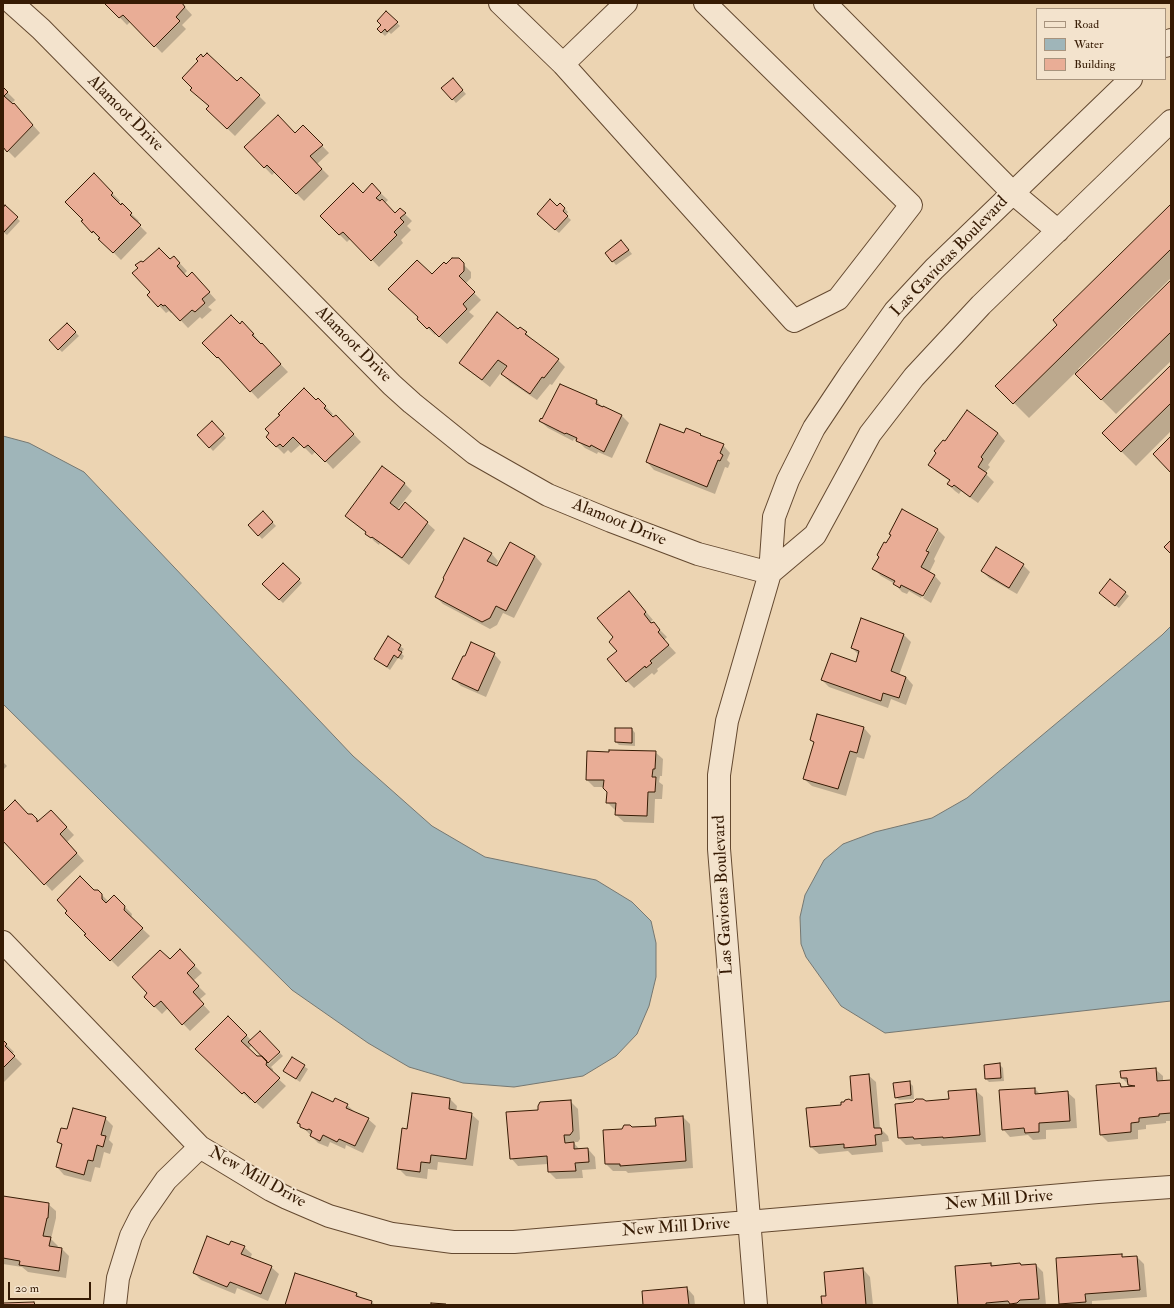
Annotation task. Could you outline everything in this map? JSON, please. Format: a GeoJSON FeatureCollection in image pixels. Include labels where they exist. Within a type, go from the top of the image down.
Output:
{"type":"FeatureCollection","features":[{"type":"Feature","properties":{"kind":"street","name":"Alamoot Drive"},"geometry":{"type":"LineString","coordinates":[[12,3],[41,29],[392,385],[474,453],[548,495],[611,521],[698,554],[770,573]]}},
{"type":"Feature","properties":{"kind":"street"},"geometry":{"type":"LineString","coordinates":[[500,3],[563,64],[794,321],[838,299],[911,206],[705,3]]}},
{"type":"Feature","properties":{"kind":"street"},"geometry":{"type":"LineString","coordinates":[[563,64],[626,3]]}},
{"type":"Feature","properties":{"kind":"street"},"geometry":{"type":"LineString","coordinates":[[825,3],[1013,193],[1058,231]]}},
{"type":"Feature","properties":{"kind":"street","name":"Las Gaviotas Boulevard"},"geometry":{"type":"LineString","coordinates":[[756,1305],[748,1223],[719,849],[719,775],[727,721],[770,573],[774,517],[788,480],[814,428],[895,311],[934,269],[1130,80]]}},
{"type":"Feature","properties":{"kind":"street"},"geometry":{"type":"LineString","coordinates":[[770,573],[815,535],[870,434],[914,376],[981,305],[1171,121]]}},
{"type":"Feature","properties":{"kind":"street","name":"New Mill Drive"},"geometry":{"type":"LineString","coordinates":[[3,942],[200,1147],[271,1190],[301,1204],[329,1216],[392,1234],[453,1242],[514,1242],[1171,1187]]}},
{"type":"Feature","properties":{"kind":"street","name":"New Mill Drive"},"geometry":{"type":"LineString","coordinates":[[115,1305],[118,1278],[131,1236],[141,1216],[166,1180],[200,1147]]}},
{"type":"Feature","properties":{"kind":"water"},"geometry":{"type":"Polygon","coordinates":[[[3,436],[29,443],[84,472],[353,756],[432,826],[485,857],[596,880],[632,902],[651,921],[656,943],[656,977],[649,1006],[637,1034],[616,1056],[583,1076],[514,1087],[463,1083],[409,1067],[368,1043],[292,990],[3,704],[3,436]]]}},
{"type":"Feature","properties":{"kind":"water"},"geometry":{"type":"Polygon","coordinates":[[[1171,626],[1171,1001],[885,1033],[841,1006],[806,957],[801,944],[800,917],[805,895],[824,860],[843,844],[875,832],[932,818],[967,798],[1171,626]]]}},
{"type":"Feature","properties":{"kind":"building"},"geometry":{"type":"Polygon","coordinates":[[[104,3],[182,3],[185,7],[176,17],[180,21],[154,47],[123,15],[119,18],[104,3]]]}},
{"type":"Feature","properties":{"kind":"building"},"geometry":{"type":"Polygon","coordinates":[[[386,11],[398,22],[387,32],[385,29],[381,33],[377,29],[381,25],[377,21],[386,11]]]}},
{"type":"Feature","properties":{"kind":"building"},"geometry":{"type":"Polygon","coordinates":[[[207,53],[237,81],[241,77],[260,95],[227,129],[206,109],[209,106],[190,90],[192,88],[182,78],[198,61],[196,59],[201,54],[203,57],[207,53]]]}},
{"type":"Feature","properties":{"kind":"building"},"geometry":{"type":"Polygon","coordinates":[[[453,78],[463,90],[452,100],[441,88],[453,78]]]}},
{"type":"Feature","properties":{"kind":"building"},"geometry":{"type":"Polygon","coordinates":[[[3,87],[8,92],[4,96],[13,104],[14,103],[33,125],[7,152],[3,147],[3,87]]]}},
{"type":"Feature","properties":{"kind":"building"},"geometry":{"type":"Polygon","coordinates":[[[278,115],[295,133],[303,125],[323,145],[310,156],[322,169],[296,194],[267,165],[264,168],[244,147],[278,115]]]}},
{"type":"Feature","properties":{"kind":"building"},"geometry":{"type":"Polygon","coordinates":[[[94,173],[113,193],[111,195],[132,213],[130,215],[141,225],[113,253],[98,239],[100,238],[93,231],[92,233],[81,221],[83,220],[65,202],[94,173]]]}},
{"type":"Feature","properties":{"kind":"building"},"geometry":{"type":"Polygon","coordinates":[[[353,183],[363,193],[372,183],[381,193],[376,198],[380,201],[382,199],[395,213],[400,208],[406,213],[400,218],[404,222],[394,232],[397,235],[371,261],[343,232],[339,235],[320,216],[353,183]]]}},
{"type":"Feature","properties":{"kind":"building"},"geometry":{"type":"Polygon","coordinates":[[[550,199],[557,206],[560,203],[565,208],[563,211],[568,216],[555,230],[537,214],[550,199]]]}},
{"type":"Feature","properties":{"kind":"building"},"geometry":{"type":"Polygon","coordinates":[[[1171,204],[1171,249],[1013,404],[995,386],[1057,325],[1053,320],[1171,204]]]}},
{"type":"Feature","properties":{"kind":"building"},"geometry":{"type":"Polygon","coordinates":[[[5,205],[18,217],[3,233],[3,208],[5,205]]]}},
{"type":"Feature","properties":{"kind":"building"},"geometry":{"type":"Polygon","coordinates":[[[621,240],[629,250],[612,262],[605,253],[621,240]]]}},
{"type":"Feature","properties":{"kind":"building"},"geometry":{"type":"Polygon","coordinates":[[[159,248],[170,259],[174,256],[180,263],[177,266],[187,277],[192,272],[210,292],[202,299],[205,303],[195,312],[192,310],[180,321],[165,305],[163,306],[161,304],[158,307],[147,295],[150,292],[132,273],[138,268],[135,265],[141,261],[143,262],[159,248]]]}},
{"type":"Feature","properties":{"kind":"building"},"geometry":{"type":"Polygon","coordinates":[[[452,258],[459,258],[464,263],[464,271],[459,276],[475,292],[463,304],[467,309],[439,337],[429,327],[427,329],[417,319],[418,317],[388,289],[417,260],[432,274],[444,262],[446,264],[452,258]]]}},
{"type":"Feature","properties":{"kind":"building"},"geometry":{"type":"Polygon","coordinates":[[[1171,280],[1171,332],[1101,400],[1075,374],[1171,280]]]}},
{"type":"Feature","properties":{"kind":"building"},"geometry":{"type":"Polygon","coordinates":[[[497,312],[518,329],[520,327],[527,332],[525,334],[559,359],[544,378],[542,377],[530,394],[501,374],[507,366],[498,360],[482,380],[459,363],[497,312]]]}},
{"type":"Feature","properties":{"kind":"building"},"geometry":{"type":"Polygon","coordinates":[[[231,315],[240,324],[242,321],[254,334],[252,335],[261,344],[262,343],[281,364],[250,392],[218,357],[217,358],[202,343],[231,315]]]}},
{"type":"Feature","properties":{"kind":"building"},"geometry":{"type":"Polygon","coordinates":[[[67,323],[76,332],[58,350],[49,340],[67,323]]]}},
{"type":"Feature","properties":{"kind":"building"},"geometry":{"type":"Polygon","coordinates":[[[1171,365],[1171,403],[1121,452],[1102,433],[1171,365]]]}},
{"type":"Feature","properties":{"kind":"building"},"geometry":{"type":"Polygon","coordinates":[[[560,384],[597,400],[596,404],[622,415],[604,452],[591,445],[590,447],[576,441],[577,438],[566,433],[565,434],[539,421],[541,418],[542,419],[560,384]]]}},
{"type":"Feature","properties":{"kind":"building"},"geometry":{"type":"Polygon","coordinates":[[[304,388],[316,400],[318,398],[326,406],[324,408],[333,417],[336,415],[354,434],[325,462],[308,445],[304,448],[293,437],[283,447],[280,444],[276,447],[266,437],[269,433],[265,429],[280,415],[278,414],[304,388]]]}},
{"type":"Feature","properties":{"kind":"building"},"geometry":{"type":"Polygon","coordinates":[[[967,410],[998,433],[981,457],[983,459],[978,467],[987,473],[970,497],[954,485],[952,487],[947,484],[950,480],[928,465],[936,453],[934,451],[943,440],[945,441],[967,410]]]}},
{"type":"Feature","properties":{"kind":"building"},"geometry":{"type":"Polygon","coordinates":[[[212,421],[224,434],[209,448],[197,435],[212,421]]]}},
{"type":"Feature","properties":{"kind":"building"},"geometry":{"type":"Polygon","coordinates":[[[660,424],[684,433],[686,428],[724,444],[720,453],[723,455],[720,461],[718,460],[707,487],[646,462],[660,424]]]}},
{"type":"Feature","properties":{"kind":"building"},"geometry":{"type":"Polygon","coordinates":[[[1171,436],[1171,473],[1153,454],[1171,436]]]}},
{"type":"Feature","properties":{"kind":"building"},"geometry":{"type":"Polygon","coordinates":[[[382,466],[405,483],[390,503],[399,510],[405,502],[428,522],[402,558],[372,537],[371,538],[365,534],[366,532],[345,516],[382,466]]]}},
{"type":"Feature","properties":{"kind":"building"},"geometry":{"type":"Polygon","coordinates":[[[902,509],[938,529],[926,551],[929,552],[921,567],[935,575],[923,596],[901,585],[900,588],[893,584],[895,581],[872,569],[879,557],[877,555],[884,542],[886,543],[891,535],[889,534],[902,509]]]}},
{"type":"Feature","properties":{"kind":"building"},"geometry":{"type":"Polygon","coordinates":[[[263,511],[273,522],[258,536],[248,525],[263,511]]]}},
{"type":"Feature","properties":{"kind":"building"},"geometry":{"type":"Polygon","coordinates":[[[464,538],[492,553],[487,561],[497,566],[510,542],[535,556],[506,611],[496,606],[490,618],[482,622],[435,597],[444,579],[443,578],[464,538]]]}},
{"type":"Feature","properties":{"kind":"building"},"geometry":{"type":"Polygon","coordinates":[[[1171,540],[1171,554],[1164,547],[1171,540]]]}},
{"type":"Feature","properties":{"kind":"building"},"geometry":{"type":"Polygon","coordinates":[[[996,547],[1024,564],[1009,588],[981,571],[996,547]]]}},
{"type":"Feature","properties":{"kind":"building"},"geometry":{"type":"Polygon","coordinates":[[[283,563],[300,579],[279,600],[262,584],[283,563]]]}},
{"type":"Feature","properties":{"kind":"building"},"geometry":{"type":"Polygon","coordinates":[[[1110,579],[1126,592],[1115,606],[1099,593],[1110,579]]]}},
{"type":"Feature","properties":{"kind":"building"},"geometry":{"type":"Polygon","coordinates":[[[629,591],[646,612],[644,614],[651,623],[654,622],[660,630],[658,632],[669,645],[650,661],[652,663],[646,668],[645,666],[626,682],[607,659],[617,651],[609,642],[613,637],[597,618],[629,591]]]}},
{"type":"Feature","properties":{"kind":"building"},"geometry":{"type":"Polygon","coordinates":[[[861,618],[904,634],[891,671],[906,677],[899,698],[883,693],[881,701],[821,680],[831,653],[856,662],[859,651],[851,648],[861,618]]]}},
{"type":"Feature","properties":{"kind":"building"},"geometry":{"type":"Polygon","coordinates":[[[388,636],[401,645],[398,650],[402,652],[398,658],[394,655],[387,667],[374,659],[388,636]]]}},
{"type":"Feature","properties":{"kind":"building"},"geometry":{"type":"Polygon","coordinates":[[[471,642],[495,653],[478,691],[452,679],[471,642]]]}},
{"type":"Feature","properties":{"kind":"building"},"geometry":{"type":"Polygon","coordinates":[[[817,714],[864,727],[857,753],[850,751],[838,789],[803,779],[814,742],[810,740],[817,714]]]}},
{"type":"Feature","properties":{"kind":"building"},"geometry":{"type":"Polygon","coordinates":[[[615,728],[632,728],[632,743],[615,742],[615,728]]]}},
{"type":"Feature","properties":{"kind":"building"},"geometry":{"type":"Polygon","coordinates":[[[609,750],[656,751],[655,769],[653,769],[652,777],[656,777],[655,792],[648,792],[647,816],[615,815],[616,803],[606,803],[607,792],[603,788],[604,780],[586,780],[587,751],[609,752],[609,750]]]}},
{"type":"Feature","properties":{"kind":"building"},"geometry":{"type":"Polygon","coordinates":[[[15,800],[28,814],[32,814],[37,819],[37,822],[51,810],[67,827],[60,834],[77,853],[44,885],[3,841],[3,812],[15,800]]]}},
{"type":"Feature","properties":{"kind":"building"},"geometry":{"type":"Polygon","coordinates":[[[80,876],[94,890],[98,890],[102,894],[102,899],[106,903],[114,895],[125,906],[124,910],[143,928],[110,961],[84,935],[86,934],[65,913],[67,911],[57,900],[80,876]]]}},
{"type":"Feature","properties":{"kind":"building"},"geometry":{"type":"Polygon","coordinates":[[[180,949],[195,965],[187,973],[199,986],[193,992],[204,1004],[182,1025],[161,1001],[154,1007],[144,997],[147,993],[132,977],[160,950],[170,959],[180,949]]]}},
{"type":"Feature","properties":{"kind":"building"},"geometry":{"type":"Polygon","coordinates":[[[228,1016],[247,1035],[241,1041],[257,1056],[262,1056],[267,1061],[266,1065],[280,1078],[255,1103],[244,1092],[242,1094],[195,1049],[228,1016]]]}},
{"type":"Feature","properties":{"kind":"building"},"geometry":{"type":"Polygon","coordinates":[[[260,1031],[280,1052],[268,1063],[248,1042],[260,1031]]]}},
{"type":"Feature","properties":{"kind":"building"},"geometry":{"type":"Polygon","coordinates":[[[3,1040],[7,1044],[5,1046],[15,1056],[3,1068],[3,1040]]]}},
{"type":"Feature","properties":{"kind":"building"},"geometry":{"type":"Polygon","coordinates":[[[292,1057],[305,1065],[296,1079],[283,1071],[292,1057]]]}},
{"type":"Feature","properties":{"kind":"building"},"geometry":{"type":"Polygon","coordinates":[[[1000,1063],[1001,1078],[985,1079],[984,1065],[1000,1063]]]}},
{"type":"Feature","properties":{"kind":"building"},"geometry":{"type":"Polygon","coordinates":[[[1156,1068],[1157,1081],[1171,1080],[1171,1113],[1139,1118],[1139,1122],[1131,1123],[1131,1132],[1100,1135],[1096,1085],[1120,1083],[1121,1087],[1135,1086],[1128,1085],[1127,1078],[1121,1078],[1120,1071],[1156,1068]]]}},
{"type":"Feature","properties":{"kind":"building"},"geometry":{"type":"Polygon","coordinates":[[[869,1074],[874,1128],[881,1128],[882,1134],[875,1135],[876,1145],[844,1148],[844,1144],[810,1147],[806,1108],[841,1105],[841,1102],[849,1099],[852,1101],[850,1076],[869,1074]]]}},
{"type":"Feature","properties":{"kind":"building"},"geometry":{"type":"Polygon","coordinates":[[[910,1081],[911,1095],[895,1098],[893,1083],[910,1081]]]}},
{"type":"Feature","properties":{"kind":"building"},"geometry":{"type":"Polygon","coordinates":[[[1035,1088],[1035,1094],[1068,1091],[1070,1121],[1039,1123],[1039,1132],[1025,1133],[1024,1128],[1002,1130],[999,1090],[1035,1088]]]}},
{"type":"Feature","properties":{"kind":"building"},"geometry":{"type":"Polygon","coordinates":[[[976,1089],[980,1135],[943,1138],[898,1138],[895,1104],[913,1102],[916,1099],[923,1099],[926,1101],[949,1099],[948,1091],[976,1089]]]}},
{"type":"Feature","properties":{"kind":"building"},"geometry":{"type":"Polygon","coordinates":[[[312,1092],[333,1102],[335,1098],[348,1104],[346,1108],[369,1118],[355,1146],[339,1139],[337,1142],[323,1135],[320,1141],[310,1136],[312,1131],[300,1127],[300,1124],[297,1123],[312,1092]]]}},
{"type":"Feature","properties":{"kind":"building"},"geometry":{"type":"Polygon","coordinates":[[[412,1093],[450,1098],[449,1109],[472,1113],[466,1159],[431,1155],[430,1163],[421,1162],[420,1172],[397,1169],[402,1128],[407,1129],[412,1093]]]}},
{"type":"Feature","properties":{"kind":"building"},"geometry":{"type":"Polygon","coordinates":[[[571,1100],[573,1131],[570,1135],[564,1135],[565,1143],[574,1142],[574,1149],[588,1148],[589,1162],[575,1163],[576,1171],[548,1172],[547,1156],[510,1159],[506,1112],[538,1110],[540,1102],[571,1100]]]}},
{"type":"Feature","properties":{"kind":"building"},"geometry":{"type":"Polygon","coordinates":[[[73,1108],[106,1117],[101,1135],[106,1136],[103,1147],[97,1145],[93,1161],[88,1160],[84,1175],[56,1167],[62,1144],[57,1142],[61,1128],[67,1129],[73,1108]]]}},
{"type":"Feature","properties":{"kind":"building"},"geometry":{"type":"Polygon","coordinates":[[[683,1116],[686,1161],[620,1166],[620,1164],[605,1164],[603,1130],[622,1129],[624,1125],[630,1125],[632,1127],[656,1126],[655,1118],[683,1116]]]}},
{"type":"Feature","properties":{"kind":"building"},"geometry":{"type":"Polygon","coordinates":[[[3,1196],[49,1203],[48,1218],[43,1236],[51,1237],[49,1246],[62,1248],[59,1271],[19,1265],[20,1261],[3,1258],[3,1196]]]}},
{"type":"Feature","properties":{"kind":"building"},"geometry":{"type":"Polygon","coordinates":[[[207,1236],[229,1245],[231,1241],[245,1246],[241,1254],[272,1266],[261,1294],[230,1282],[227,1287],[193,1273],[207,1236]]]}},
{"type":"Feature","properties":{"kind":"building"},"geometry":{"type":"Polygon","coordinates":[[[1122,1254],[1122,1257],[1137,1256],[1140,1290],[1085,1294],[1086,1302],[1059,1304],[1056,1258],[1122,1254]]]}},
{"type":"Feature","properties":{"kind":"building"},"geometry":{"type":"Polygon","coordinates":[[[991,1263],[991,1266],[1020,1263],[1021,1265],[1036,1264],[1039,1299],[1020,1300],[1017,1303],[1010,1304],[1008,1301],[986,1303],[986,1305],[958,1305],[955,1266],[991,1263]]]}},
{"type":"Feature","properties":{"kind":"building"},"geometry":{"type":"Polygon","coordinates":[[[863,1268],[866,1305],[822,1305],[821,1296],[826,1296],[824,1272],[863,1268]]]}},
{"type":"Feature","properties":{"kind":"building"},"geometry":{"type":"Polygon","coordinates":[[[295,1273],[357,1293],[356,1296],[372,1301],[371,1305],[285,1305],[295,1273]]]}},
{"type":"Feature","properties":{"kind":"building"},"geometry":{"type":"Polygon","coordinates":[[[687,1287],[689,1305],[643,1305],[642,1291],[687,1287]]]}},
{"type":"Feature","properties":{"kind":"building"},"geometry":{"type":"Polygon","coordinates":[[[34,1302],[35,1305],[3,1305],[3,1303],[34,1302]]]}},
{"type":"Feature","properties":{"kind":"building"},"geometry":{"type":"Polygon","coordinates":[[[431,1303],[446,1304],[431,1305],[431,1303]]]}}]}
